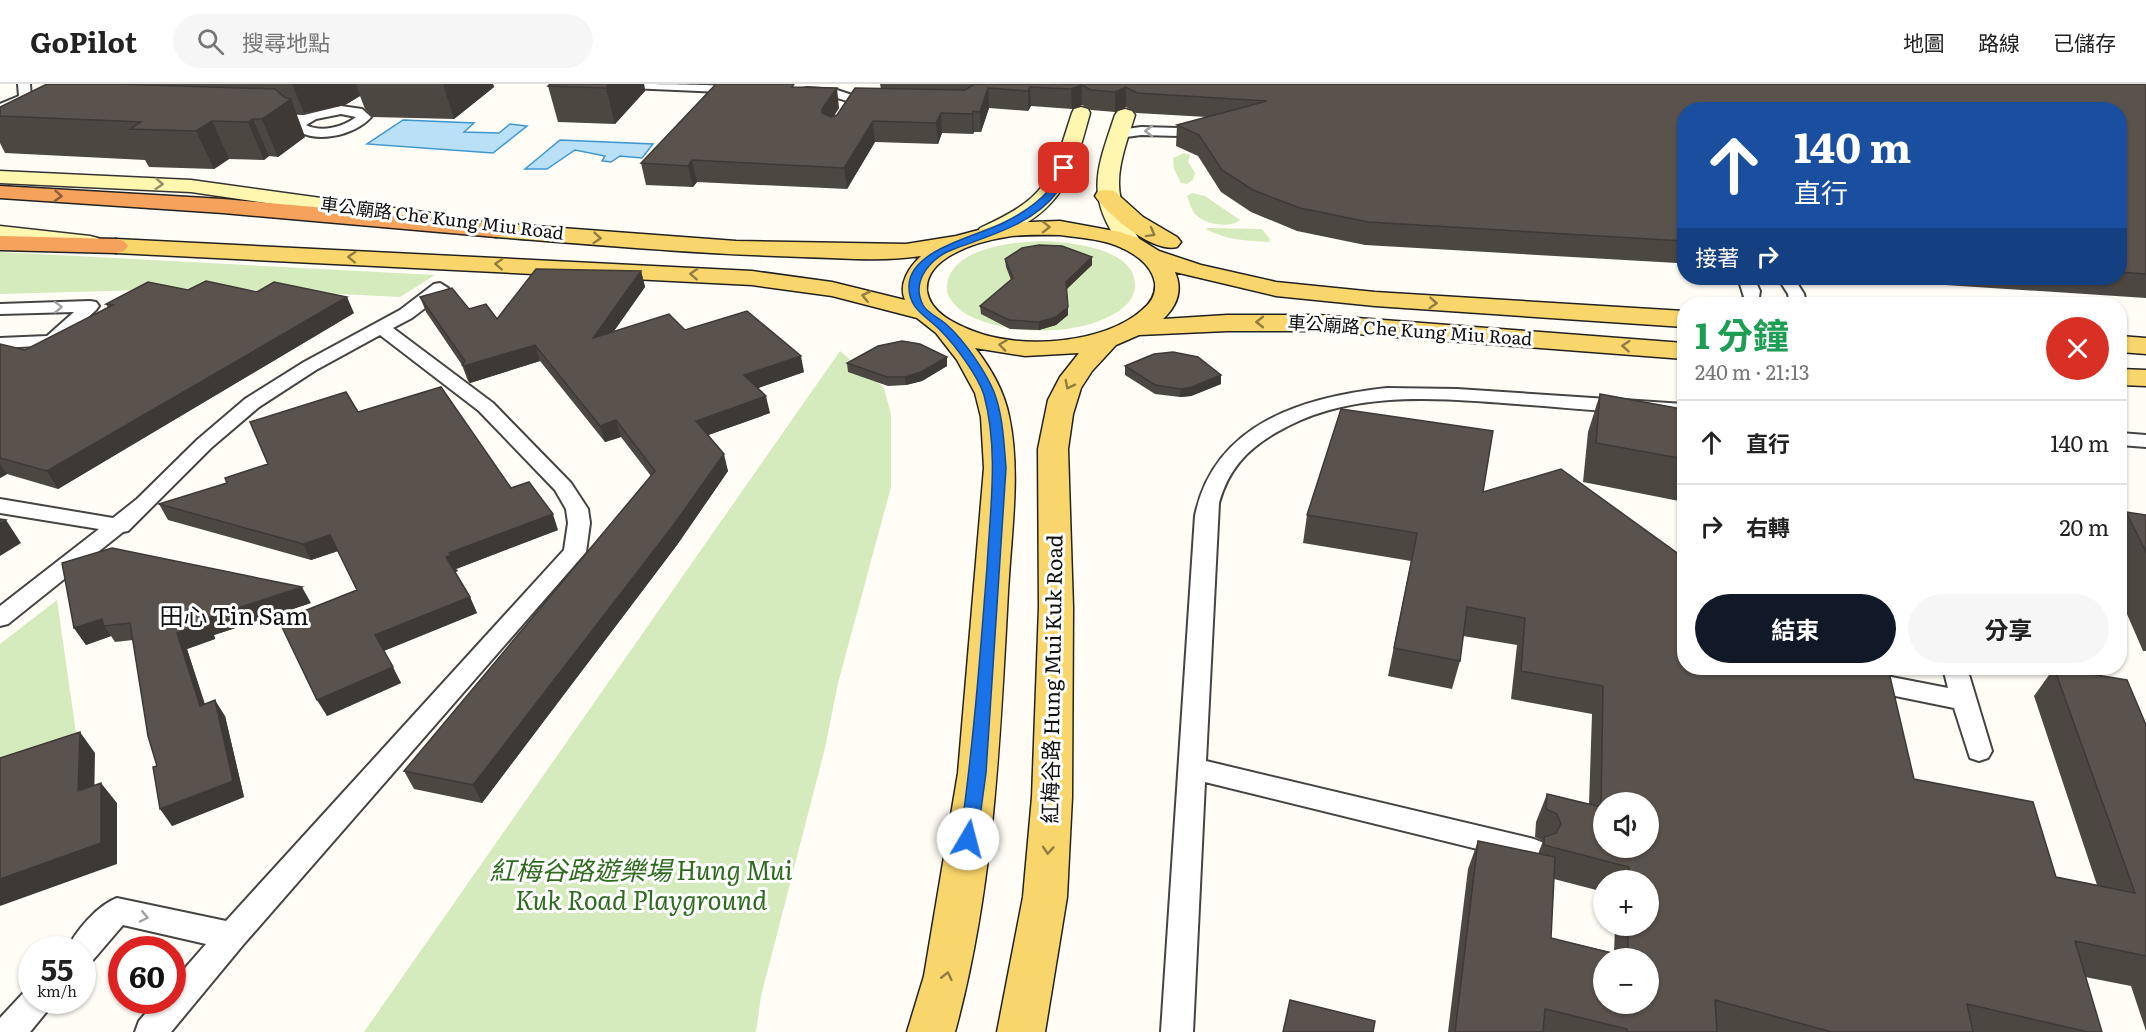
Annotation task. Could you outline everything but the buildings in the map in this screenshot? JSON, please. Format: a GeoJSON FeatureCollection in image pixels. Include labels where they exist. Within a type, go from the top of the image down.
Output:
{"type":"FeatureCollection","features":[{"type":"Feature","properties":{"kind":"highway"},"geometry":{"type":"LineString","coordinates":[[0,192],[223,206],[496,230]]}},
{"type":"Feature","properties":{"kind":"highway"},"geometry":{"type":"LineString","coordinates":[[0,243],[116,246]]}},
{"type":"Feature","properties":{"kind":"main road"},"geometry":{"type":"LineString","coordinates":[[988,233],[1022,217],[1053,192],[1064,168],[1081,113]]}},
{"type":"Feature","properties":{"kind":"main road"},"geometry":{"type":"LineString","coordinates":[[1122,125],[1108,168],[1106,196],[1117,224],[1130,243]]}},
{"type":"Feature","properties":{"kind":"main road","name":"車公廟路 Che Kung Miu Road"},"geometry":{"type":"LineString","coordinates":[[0,177],[191,186],[496,230],[736,248],[802,251],[906,251],[957,243],[988,233],[1023,228],[1060,228],[1095,233],[1130,243],[1151,256],[1234,281],[1276,289],[1375,299],[1677,317]]}},
{"type":"Feature","properties":{"kind":"main road"},"geometry":{"type":"LineString","coordinates":[[1106,196],[1124,215],[1143,229],[1216,262],[1279,281],[1375,299]]}},
{"type":"Feature","properties":{"kind":"main road","name":"車公廟路 Che Kung Miu Road"},"geometry":{"type":"LineString","coordinates":[[0,233],[116,246],[752,278],[832,289],[934,320],[978,341],[1018,347],[1061,347],[1120,334],[1227,323],[1318,323],[1677,350]]}},
{"type":"Feature","properties":{"kind":"main road","name":"車公廟路 Che Kung Miu Road"},"geometry":{"type":"LineString","coordinates":[[934,320],[914,293],[917,274],[932,257],[957,243]]}},
{"type":"Feature","properties":{"kind":"main road","name":"車公廟路 Che Kung Miu Road"},"geometry":{"type":"LineString","coordinates":[[1120,334],[1157,311],[1167,292],[1165,273],[1151,256]]}},
{"type":"Feature","properties":{"kind":"main road"},"geometry":{"type":"LineString","coordinates":[[931,1032],[947,976],[978,773],[999,468],[995,417],[989,393],[969,358],[934,320]]}},
{"type":"Feature","properties":{"kind":"main road","name":"紅梅谷路 Hung Mui Kuk Road"},"geometry":{"type":"LineString","coordinates":[[1021,1032],[1045,897],[1052,797],[1056,606],[1053,460],[1056,426],[1061,402],[1071,379],[1120,334]]}},
{"type":"Feature","properties":{"kind":"main road"},"geometry":{"type":"LineString","coordinates":[[2127,345],[2146,346]]}},
{"type":"Feature","properties":{"kind":"main road"},"geometry":{"type":"LineString","coordinates":[[2127,377],[2146,378]]}},
{"type":"Feature","properties":{"kind":"lane"},"geometry":{"type":"LineString","coordinates":[[0,109],[25,98],[24,84]]}},
{"type":"Feature","properties":{"kind":"lane"},"geometry":{"type":"LineString","coordinates":[[630,84],[757,90]]}},
{"type":"Feature","properties":{"kind":"lane"},"geometry":{"type":"LineString","coordinates":[[791,92],[837,94],[850,105],[887,101]]}},
{"type":"Feature","properties":{"kind":"lane"},"geometry":{"type":"LineString","coordinates":[[350,110],[367,100]]}},
{"type":"Feature","properties":{"kind":"lane"},"geometry":{"type":"LineString","coordinates":[[0,109],[31,110]]}},
{"type":"Feature","properties":{"kind":"lane"},"geometry":{"type":"LineString","coordinates":[[259,117],[305,119],[331,111],[350,110],[364,117],[355,124],[337,130],[307,131],[299,126],[305,119]]}},
{"type":"Feature","properties":{"kind":"lane"},"geometry":{"type":"LineString","coordinates":[[1122,125],[1141,131],[1179,132]]}},
{"type":"Feature","properties":{"kind":"lane"},"geometry":{"type":"LineString","coordinates":[[0,618],[120,525],[167,484],[204,444],[252,403],[310,366],[406,314],[440,288]]}},
{"type":"Feature","properties":{"kind":"lane"},"geometry":{"type":"LineString","coordinates":[[0,309],[90,306],[52,341],[0,343]]}},
{"type":"Feature","properties":{"kind":"lane"},"geometry":{"type":"LineString","coordinates":[[151,1032],[232,936],[575,552],[579,523],[577,509],[564,487],[486,407],[381,328]]}},
{"type":"Feature","properties":{"kind":"lane"},"geometry":{"type":"LineString","coordinates":[[1177,1032],[1206,516],[1209,495],[1217,476],[1230,458],[1246,442],[1304,410],[1349,398],[1391,393],[1443,394],[1677,410]]}},
{"type":"Feature","properties":{"kind":"lane"},"geometry":{"type":"LineString","coordinates":[[2127,440],[2146,441]]}},
{"type":"Feature","properties":{"kind":"lane"},"geometry":{"type":"LineString","coordinates":[[0,506],[120,525]]}},
{"type":"Feature","properties":{"kind":"lane"},"geometry":{"type":"LineString","coordinates":[[1957,675],[1979,752]]}},
{"type":"Feature","properties":{"kind":"lane"},"geometry":{"type":"LineString","coordinates":[[1871,682],[1965,701]]}},
{"type":"Feature","properties":{"kind":"lane"},"geometry":{"type":"LineString","coordinates":[[1192,768],[1534,850]]}},
{"type":"Feature","properties":{"kind":"lane"},"geometry":{"type":"LineString","coordinates":[[95,936],[117,912],[232,936]]}},
{"type":"Feature","properties":{"kind":"lane"},"geometry":{"type":"LineString","coordinates":[[9,1032],[25,1014]]}},
{"type":"Feature","properties":{"kind":"green space"},"geometry":{"type":"Polygon","coordinates":[[[1184,153],[1190,155],[1188,162],[1195,173],[1193,180],[1187,184],[1181,183],[1174,169],[1173,158],[1184,153]]]}},
{"type":"Feature","properties":{"kind":"green space"},"geometry":{"type":"Polygon","coordinates":[[[1192,193],[1205,196],[1240,220],[1223,225],[1204,220],[1195,214],[1191,207],[1187,196],[1192,193]]]}},
{"type":"Feature","properties":{"kind":"green space"},"geometry":{"type":"Polygon","coordinates":[[[1206,229],[1262,229],[1270,239],[1269,242],[1237,239],[1221,236],[1206,229]]]}},
{"type":"Feature","properties":{"kind":"green space"},"geometry":{"type":"Polygon","coordinates":[[[1043,241],[1098,249],[1123,262],[1132,271],[1135,283],[1130,300],[1112,315],[1093,323],[1071,328],[1026,330],[983,322],[966,314],[950,298],[947,285],[951,273],[959,263],[971,255],[1000,246],[1043,241]]]}},
{"type":"Feature","properties":{"kind":"green space"},"geometry":{"type":"Polygon","coordinates":[[[0,252],[435,275],[400,297],[216,288],[0,294],[0,252]]]}},
{"type":"Feature","properties":{"kind":"green space","name":"紅梅谷路遊樂場 Hung Mui Kuk Road Playground"},"geometry":{"type":"Polygon","coordinates":[[[840,351],[884,388],[891,414],[891,487],[838,683],[825,748],[761,996],[756,1032],[364,1032],[840,351]]]}},
{"type":"Feature","properties":{"kind":"green space"},"geometry":{"type":"Polygon","coordinates":[[[57,600],[79,754],[0,782],[0,644],[57,600]]]}},
{"type":"Feature","properties":{"kind":"water"},"geometry":{"type":"Polygon","coordinates":[[[403,120],[474,123],[464,132],[499,133],[510,124],[527,126],[493,153],[367,144],[403,120]]]}},
{"type":"Feature","properties":{"kind":"water"},"geometry":{"type":"Polygon","coordinates":[[[560,140],[653,144],[642,158],[620,156],[611,162],[602,161],[605,156],[575,150],[547,169],[525,169],[560,140]]]}},
{"type":"Feature","properties":{"kind":"district","name":"田心 Tin Sam"},"geometry":{"type":"Point","coordinates":[234,617]}},
{"type":"Feature","properties":{"kind":"route"},"geometry":{"type":"LineString","coordinates":[[968,839],[978,773],[991,606],[999,468],[998,441],[989,393],[977,370],[945,328],[923,312],[914,293],[914,283],[923,265],[944,249],[1006,225],[1035,208],[1053,192],[1064,168]]}}]}
